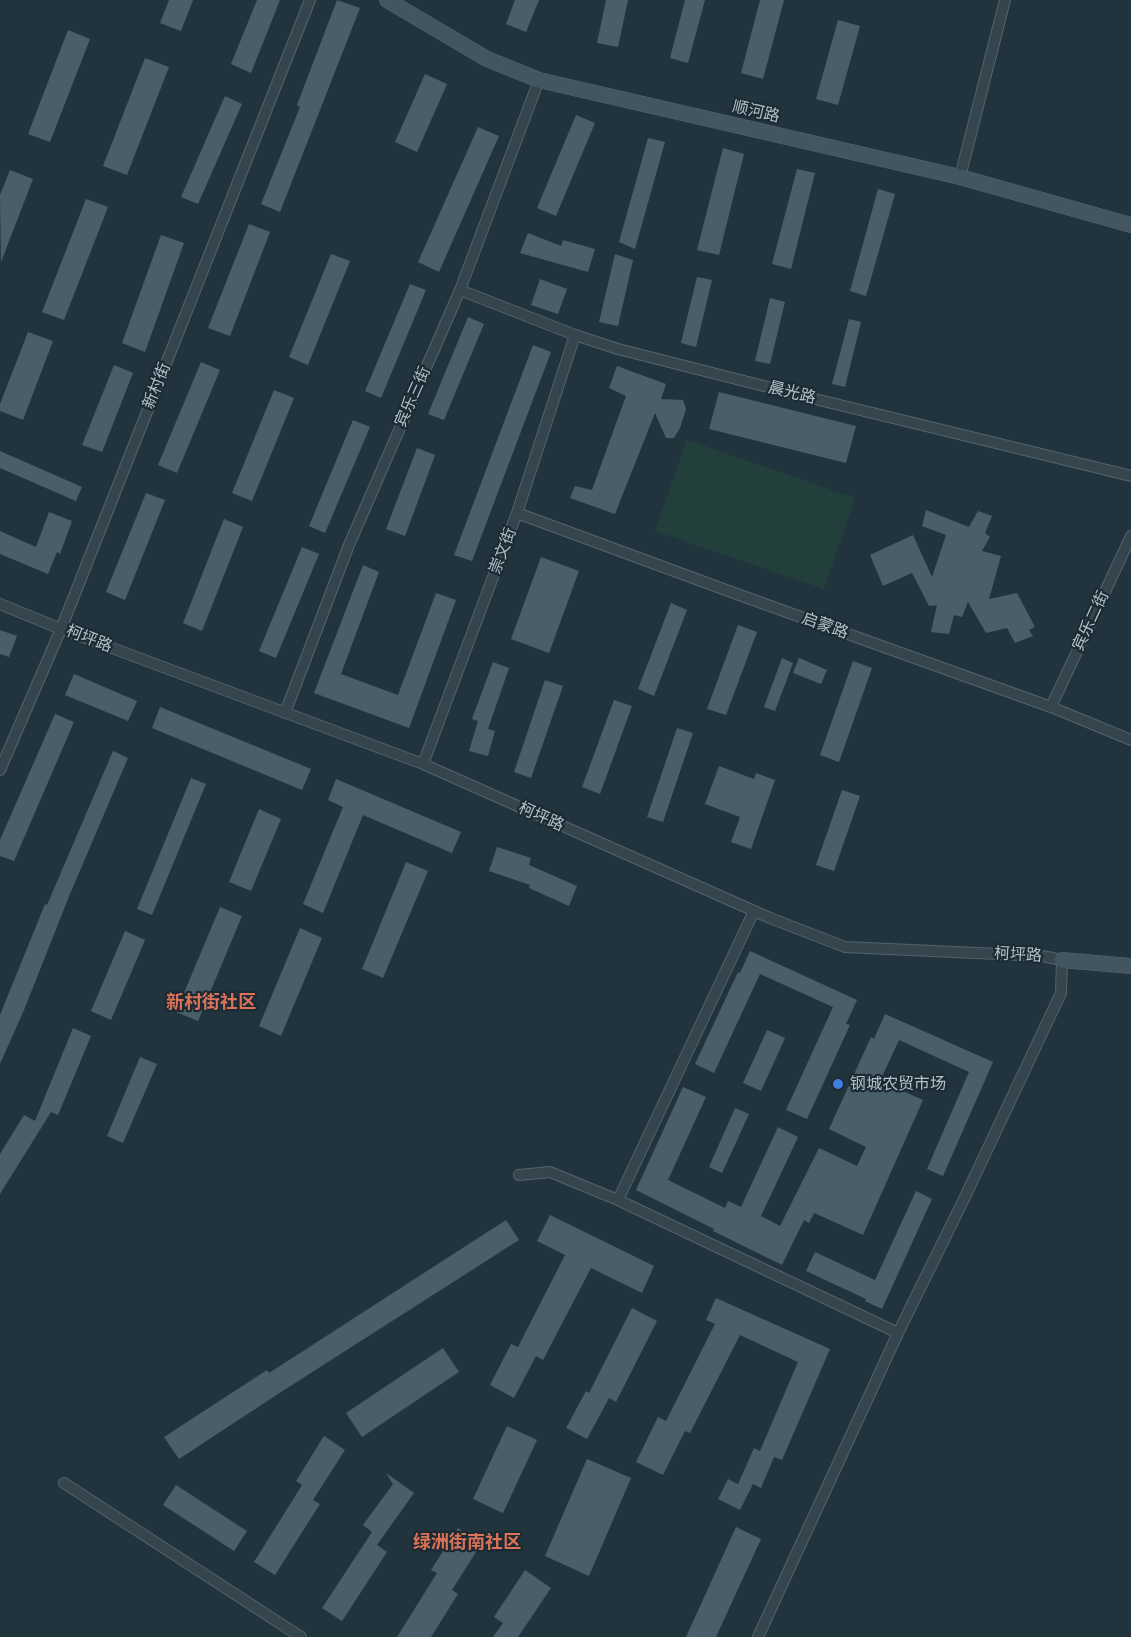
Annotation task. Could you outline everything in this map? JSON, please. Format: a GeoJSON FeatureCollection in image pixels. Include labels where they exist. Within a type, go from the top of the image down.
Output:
{"type":"FeatureCollection","features":[{"type":"Feature","properties":{"kind":"street","name":"新村街"},"geometry":{"type":"LineString","coordinates":[[0,770],[61,628],[310,0]]}},
{"type":"Feature","properties":{"kind":"street","name":"顺河路"},"geometry":{"type":"LineString","coordinates":[[387,0],[487,60],[539,80],[960,177],[1131,225]]}},
{"type":"Feature","properties":{"kind":"street"},"geometry":{"type":"LineString","coordinates":[[960,177],[1005,0]]}},
{"type":"Feature","properties":{"kind":"street","name":"宾乐三街"},"geometry":{"type":"LineString","coordinates":[[285,713],[349,545],[460,290],[539,80]]}},
{"type":"Feature","properties":{"kind":"street","name":"晨光路"},"geometry":{"type":"LineString","coordinates":[[460,290],[574,336],[618,349],[1131,476]]}},
{"type":"Feature","properties":{"kind":"street","name":"崇文街"},"geometry":{"type":"LineString","coordinates":[[423,764],[517,513],[574,336]]}},
{"type":"Feature","properties":{"kind":"street","name":"启蒙路"},"geometry":{"type":"LineString","coordinates":[[517,513],[1051,707],[1131,740]]}},
{"type":"Feature","properties":{"kind":"street","name":"宾乐二街"},"geometry":{"type":"LineString","coordinates":[[1051,707],[1131,536]]}},
{"type":"Feature","properties":{"kind":"street","name":"柯坪路"},"geometry":{"type":"LineString","coordinates":[[0,604],[423,764],[754,911],[845,947],[1042,956],[1062,960],[1061,993],[898,1334]]}},
{"type":"Feature","properties":{"kind":"street"},"geometry":{"type":"LineString","coordinates":[[618,1200],[754,911]]}},
{"type":"Feature","properties":{"kind":"street"},"geometry":{"type":"LineString","coordinates":[[1062,960],[1131,966]]}},
{"type":"Feature","properties":{"kind":"street"},"geometry":{"type":"LineString","coordinates":[[519,1175],[550,1172],[618,1200],[898,1334],[758,1637]]}},
{"type":"Feature","properties":{"kind":"street"},"geometry":{"type":"LineString","coordinates":[[64,1483],[301,1637]]}},
{"type":"Feature","properties":{"kind":"green space"},"geometry":{"type":"Polygon","coordinates":[[[687,440],[855,498],[824,589],[655,531],[687,440]]]}},
{"type":"Feature","properties":{"kind":"building"},"geometry":{"type":"Polygon","coordinates":[[[169,0],[193,0],[181,31],[160,23],[169,0]]]}},
{"type":"Feature","properties":{"kind":"building"},"geometry":{"type":"Polygon","coordinates":[[[257,0],[280,0],[251,73],[231,64],[257,0]]]}},
{"type":"Feature","properties":{"kind":"building"},"geometry":{"type":"Polygon","coordinates":[[[337,0],[360,8],[280,212],[261,204],[300,107],[297,105],[337,0]]]}},
{"type":"Feature","properties":{"kind":"building"},"geometry":{"type":"Polygon","coordinates":[[[515,0],[539,0],[526,32],[506,24],[515,0]]]}},
{"type":"Feature","properties":{"kind":"building"},"geometry":{"type":"Polygon","coordinates":[[[606,0],[628,0],[618,47],[597,43],[606,0]]]}},
{"type":"Feature","properties":{"kind":"building"},"geometry":{"type":"Polygon","coordinates":[[[685,0],[705,0],[688,63],[670,58],[685,0]]]}},
{"type":"Feature","properties":{"kind":"building"},"geometry":{"type":"Polygon","coordinates":[[[760,0],[784,0],[763,79],[741,73],[760,0]]]}},
{"type":"Feature","properties":{"kind":"building"},"geometry":{"type":"Polygon","coordinates":[[[838,20],[860,26],[838,105],[816,99],[838,20]]]}},
{"type":"Feature","properties":{"kind":"building"},"geometry":{"type":"Polygon","coordinates":[[[68,30],[90,39],[50,142],[28,134],[68,30]]]}},
{"type":"Feature","properties":{"kind":"building"},"geometry":{"type":"Polygon","coordinates":[[[145,58],[169,67],[127,175],[103,166],[145,58]]]}},
{"type":"Feature","properties":{"kind":"building"},"geometry":{"type":"Polygon","coordinates":[[[425,74],[447,84],[417,152],[395,142],[425,74]]]}},
{"type":"Feature","properties":{"kind":"building"},"geometry":{"type":"Polygon","coordinates":[[[225,96],[242,104],[198,204],[181,197],[225,96]]]}},
{"type":"Feature","properties":{"kind":"building"},"geometry":{"type":"Polygon","coordinates":[[[576,115],[595,123],[556,216],[537,208],[576,115]]]}},
{"type":"Feature","properties":{"kind":"building"},"geometry":{"type":"Polygon","coordinates":[[[478,127],[499,136],[439,272],[418,262],[478,127]]]}},
{"type":"Feature","properties":{"kind":"building"},"geometry":{"type":"Polygon","coordinates":[[[648,138],[665,142],[635,249],[619,242],[648,138]]]}},
{"type":"Feature","properties":{"kind":"building"},"geometry":{"type":"Polygon","coordinates":[[[723,148],[744,154],[719,255],[697,250],[723,148]]]}},
{"type":"Feature","properties":{"kind":"building"},"geometry":{"type":"Polygon","coordinates":[[[797,169],[815,173],[791,269],[772,264],[797,169]]]}},
{"type":"Feature","properties":{"kind":"building"},"geometry":{"type":"Polygon","coordinates":[[[10,170],[33,179],[1,262],[0,195],[10,170]]]}},
{"type":"Feature","properties":{"kind":"building"},"geometry":{"type":"Polygon","coordinates":[[[878,189],[895,194],[866,296],[850,291],[878,189]]]}},
{"type":"Feature","properties":{"kind":"building"},"geometry":{"type":"Polygon","coordinates":[[[86,199],[108,207],[64,320],[42,312],[86,199]]]}},
{"type":"Feature","properties":{"kind":"building"},"geometry":{"type":"Polygon","coordinates":[[[249,224],[270,232],[230,336],[208,328],[249,224]]]}},
{"type":"Feature","properties":{"kind":"building"},"geometry":{"type":"Polygon","coordinates":[[[528,233],[561,246],[563,240],[595,249],[588,272],[520,253],[528,233]]]}},
{"type":"Feature","properties":{"kind":"building"},"geometry":{"type":"Polygon","coordinates":[[[161,235],[184,243],[145,352],[122,343],[161,235]]]}},
{"type":"Feature","properties":{"kind":"building"},"geometry":{"type":"Polygon","coordinates":[[[331,254],[350,261],[308,365],[289,357],[331,254]]]}},
{"type":"Feature","properties":{"kind":"building"},"geometry":{"type":"Polygon","coordinates":[[[615,254],[633,260],[618,326],[599,322],[615,254]]]}},
{"type":"Feature","properties":{"kind":"building"},"geometry":{"type":"Polygon","coordinates":[[[697,277],[712,280],[696,347],[681,343],[697,277]]]}},
{"type":"Feature","properties":{"kind":"building"},"geometry":{"type":"Polygon","coordinates":[[[540,279],[567,289],[558,314],[531,305],[540,279]]]}},
{"type":"Feature","properties":{"kind":"building"},"geometry":{"type":"Polygon","coordinates":[[[410,284],[426,290],[381,398],[365,391],[410,284]]]}},
{"type":"Feature","properties":{"kind":"building"},"geometry":{"type":"Polygon","coordinates":[[[770,298],[785,302],[770,364],[755,361],[770,298]]]}},
{"type":"Feature","properties":{"kind":"building"},"geometry":{"type":"Polygon","coordinates":[[[468,317],[484,324],[444,420],[428,414],[468,317]]]}},
{"type":"Feature","properties":{"kind":"building"},"geometry":{"type":"Polygon","coordinates":[[[849,319],[861,322],[845,387],[832,384],[849,319]]]}},
{"type":"Feature","properties":{"kind":"building"},"geometry":{"type":"Polygon","coordinates":[[[28,332],[53,341],[23,420],[0,411],[0,404],[28,332]]]}},
{"type":"Feature","properties":{"kind":"building"},"geometry":{"type":"Polygon","coordinates":[[[533,345],[551,352],[472,561],[454,555],[533,345]]]}},
{"type":"Feature","properties":{"kind":"building"},"geometry":{"type":"Polygon","coordinates":[[[201,362],[220,370],[177,473],[158,465],[201,362]]]}},
{"type":"Feature","properties":{"kind":"building"},"geometry":{"type":"Polygon","coordinates":[[[114,365],[133,373],[102,452],[82,445],[114,365]]]}},
{"type":"Feature","properties":{"kind":"building"},"geometry":{"type":"Polygon","coordinates":[[[617,366],[666,384],[661,399],[683,400],[686,409],[674,438],[666,438],[655,413],[615,514],[570,498],[575,486],[592,490],[626,396],[609,388],[617,366]]]}},
{"type":"Feature","properties":{"kind":"building"},"geometry":{"type":"Polygon","coordinates":[[[274,390],[294,398],[252,501],[232,493],[274,390]]]}},
{"type":"Feature","properties":{"kind":"building"},"geometry":{"type":"Polygon","coordinates":[[[719,392],[856,426],[846,463],[709,429],[719,392]]]}},
{"type":"Feature","properties":{"kind":"building"},"geometry":{"type":"Polygon","coordinates":[[[353,420],[370,427],[325,533],[309,526],[353,420]]]}},
{"type":"Feature","properties":{"kind":"building"},"geometry":{"type":"Polygon","coordinates":[[[417,448],[435,455],[405,536],[386,529],[417,448]]]}},
{"type":"Feature","properties":{"kind":"building"},"geometry":{"type":"Polygon","coordinates":[[[0,451],[82,487],[76,501],[0,468],[0,451]]]}},
{"type":"Feature","properties":{"kind":"building"},"geometry":{"type":"Polygon","coordinates":[[[146,493],[165,500],[125,600],[106,592],[146,493]]]}},
{"type":"Feature","properties":{"kind":"building"},"geometry":{"type":"Polygon","coordinates":[[[926,510],[969,527],[978,511],[992,516],[985,533],[990,537],[982,551],[1001,556],[989,599],[1017,593],[1035,627],[1029,630],[1033,636],[1015,643],[1007,628],[986,633],[968,602],[962,617],[954,615],[949,634],[931,632],[937,605],[929,606],[912,573],[883,586],[870,555],[913,535],[932,577],[946,535],[922,526],[926,510]]]}},
{"type":"Feature","properties":{"kind":"building"},"geometry":{"type":"Polygon","coordinates":[[[49,512],[72,521],[60,554],[57,552],[48,574],[0,554],[0,531],[36,547],[49,512]]]}},
{"type":"Feature","properties":{"kind":"building"},"geometry":{"type":"Polygon","coordinates":[[[224,519],[243,527],[202,631],[183,623],[224,519]]]}},
{"type":"Feature","properties":{"kind":"building"},"geometry":{"type":"Polygon","coordinates":[[[302,547],[319,554],[276,658],[259,651],[302,547]]]}},
{"type":"Feature","properties":{"kind":"building"},"geometry":{"type":"Polygon","coordinates":[[[541,557],[579,571],[549,653],[511,639],[541,557]]]}},
{"type":"Feature","properties":{"kind":"building"},"geometry":{"type":"Polygon","coordinates":[[[363,565],[379,572],[341,674],[398,695],[436,593],[456,600],[409,728],[314,693],[363,565]]]}},
{"type":"Feature","properties":{"kind":"building"},"geometry":{"type":"Polygon","coordinates":[[[671,603],[687,610],[654,696],[638,689],[671,603]]]}},
{"type":"Feature","properties":{"kind":"building"},"geometry":{"type":"Polygon","coordinates":[[[738,625],[757,632],[726,715],[707,709],[738,625]]]}},
{"type":"Feature","properties":{"kind":"building"},"geometry":{"type":"Polygon","coordinates":[[[0,630],[17,636],[9,657],[0,654],[0,630]]]}},
{"type":"Feature","properties":{"kind":"building"},"geometry":{"type":"Polygon","coordinates":[[[782,658],[793,663],[775,711],[764,707],[782,658]]]}},
{"type":"Feature","properties":{"kind":"building"},"geometry":{"type":"Polygon","coordinates":[[[799,658],[827,670],[821,684],[793,673],[799,658]]]}},
{"type":"Feature","properties":{"kind":"building"},"geometry":{"type":"Polygon","coordinates":[[[853,661],[872,668],[839,762],[820,755],[853,661]]]}},
{"type":"Feature","properties":{"kind":"building"},"geometry":{"type":"Polygon","coordinates":[[[493,662],[509,668],[488,729],[495,731],[488,756],[469,751],[478,721],[472,719],[493,662]]]}},
{"type":"Feature","properties":{"kind":"building"},"geometry":{"type":"Polygon","coordinates":[[[74,674],[137,701],[128,721],[65,695],[74,674]]]}},
{"type":"Feature","properties":{"kind":"building"},"geometry":{"type":"Polygon","coordinates":[[[545,680],[563,686],[531,778],[514,772],[545,680]]]}},
{"type":"Feature","properties":{"kind":"building"},"geometry":{"type":"Polygon","coordinates":[[[614,700],[632,706],[600,794],[582,787],[614,700]]]}},
{"type":"Feature","properties":{"kind":"building"},"geometry":{"type":"Polygon","coordinates":[[[160,707],[311,769],[302,790],[152,728],[160,707]]]}},
{"type":"Feature","properties":{"kind":"building"},"geometry":{"type":"Polygon","coordinates":[[[55,714],[74,722],[14,861],[0,856],[0,840],[55,714]]]}},
{"type":"Feature","properties":{"kind":"building"},"geometry":{"type":"Polygon","coordinates":[[[677,728],[693,733],[663,822],[647,817],[677,728]]]}},
{"type":"Feature","properties":{"kind":"building"},"geometry":{"type":"Polygon","coordinates":[[[113,751],[128,758],[0,1064],[0,1015],[45,904],[47,905],[113,751]]]}},
{"type":"Feature","properties":{"kind":"building"},"geometry":{"type":"Polygon","coordinates":[[[719,766],[754,779],[756,773],[775,780],[751,849],[731,842],[740,817],[705,804],[719,766]]]}},
{"type":"Feature","properties":{"kind":"building"},"geometry":{"type":"Polygon","coordinates":[[[191,778],[206,784],[152,915],[137,909],[191,778]]]}},
{"type":"Feature","properties":{"kind":"building"},"geometry":{"type":"Polygon","coordinates":[[[336,779],[461,832],[452,853],[363,815],[323,913],[303,904],[343,807],[328,800],[336,779]]]}},
{"type":"Feature","properties":{"kind":"building"},"geometry":{"type":"Polygon","coordinates":[[[842,790],[860,796],[834,871],[816,865],[842,790]]]}},
{"type":"Feature","properties":{"kind":"building"},"geometry":{"type":"Polygon","coordinates":[[[259,809],[281,819],[251,891],[229,882],[259,809]]]}},
{"type":"Feature","properties":{"kind":"building"},"geometry":{"type":"Polygon","coordinates":[[[497,847],[531,858],[529,865],[577,886],[569,906],[529,888],[530,885],[489,871],[497,847]]]}},
{"type":"Feature","properties":{"kind":"building"},"geometry":{"type":"Polygon","coordinates":[[[406,862],[428,871],[383,978],[362,969],[406,862]]]}},
{"type":"Feature","properties":{"kind":"building"},"geometry":{"type":"Polygon","coordinates":[[[220,907],[242,916],[198,1021],[176,1012],[220,907]]]}},
{"type":"Feature","properties":{"kind":"building"},"geometry":{"type":"Polygon","coordinates":[[[300,928],[322,938],[281,1036],[259,1026],[300,928]]]}},
{"type":"Feature","properties":{"kind":"building"},"geometry":{"type":"Polygon","coordinates":[[[125,931],[145,940],[111,1020],[91,1011],[125,931]]]}},
{"type":"Feature","properties":{"kind":"building"},"geometry":{"type":"Polygon","coordinates":[[[750,951],[857,1000],[846,1024],[850,1025],[807,1119],[786,1110],[833,1007],[760,974],[714,1073],[695,1064],[750,951]]]}},
{"type":"Feature","properties":{"kind":"building"},"geometry":{"type":"Polygon","coordinates":[[[885,1014],[993,1062],[943,1176],[927,1169],[969,1072],[899,1040],[880,1081],[923,1100],[863,1235],[814,1213],[809,1223],[804,1220],[782,1265],[636,1190],[683,1087],[706,1097],[668,1180],[725,1208],[728,1201],[741,1207],[778,1127],[798,1137],[761,1216],[780,1226],[819,1148],[857,1166],[866,1147],[829,1129],[871,1037],[874,1039],[885,1014]]]}},
{"type":"Feature","properties":{"kind":"building"},"geometry":{"type":"Polygon","coordinates":[[[73,1028],[91,1036],[58,1115],[51,1112],[0,1194],[0,1154],[24,1115],[35,1121],[73,1028]]]}},
{"type":"Feature","properties":{"kind":"building"},"geometry":{"type":"Polygon","coordinates":[[[767,1030],[785,1038],[761,1091],[743,1083],[767,1030]]]}},
{"type":"Feature","properties":{"kind":"building"},"geometry":{"type":"Polygon","coordinates":[[[140,1057],[157,1064],[123,1143],[107,1136],[140,1057]]]}},
{"type":"Feature","properties":{"kind":"building"},"geometry":{"type":"Polygon","coordinates":[[[735,1108],[749,1114],[722,1173],[709,1167],[735,1108]]]}},
{"type":"Feature","properties":{"kind":"building"},"geometry":{"type":"Polygon","coordinates":[[[916,1191],[932,1199],[882,1309],[806,1271],[815,1252],[875,1280],[916,1191]]]}},
{"type":"Feature","properties":{"kind":"building"},"geometry":{"type":"Polygon","coordinates":[[[550,1215],[654,1266],[642,1293],[591,1268],[543,1360],[536,1356],[514,1398],[490,1385],[511,1344],[518,1347],[565,1255],[537,1241],[550,1215]]]}},
{"type":"Feature","properties":{"kind":"building"},"geometry":{"type":"Polygon","coordinates":[[[506,1220],[519,1240],[179,1459],[164,1437],[267,1370],[269,1373],[506,1220]]]}},
{"type":"Feature","properties":{"kind":"building"},"geometry":{"type":"Polygon","coordinates":[[[716,1298],[830,1349],[782,1460],[774,1457],[761,1488],[753,1484],[740,1510],[718,1499],[728,1479],[738,1484],[754,1448],[760,1451],[798,1362],[740,1335],[690,1433],[685,1431],[663,1475],[636,1462],[658,1417],[666,1421],[715,1324],[706,1320],[716,1298]]]}},
{"type":"Feature","properties":{"kind":"building"},"geometry":{"type":"Polygon","coordinates":[[[632,1308],[657,1321],[616,1402],[609,1398],[587,1439],[566,1428],[586,1391],[589,1393],[632,1308]]]}},
{"type":"Feature","properties":{"kind":"building"},"geometry":{"type":"Polygon","coordinates":[[[443,1348],[459,1372],[362,1437],[346,1413],[443,1348]]]}},
{"type":"Feature","properties":{"kind":"building"},"geometry":{"type":"Polygon","coordinates":[[[507,1426],[537,1440],[503,1513],[473,1499],[507,1426]]]}},
{"type":"Feature","properties":{"kind":"building"},"geometry":{"type":"Polygon","coordinates":[[[324,1436],[345,1450],[313,1500],[320,1504],[275,1575],[254,1562],[302,1485],[296,1481],[324,1436]]]}},
{"type":"Feature","properties":{"kind":"building"},"geometry":{"type":"Polygon","coordinates":[[[587,1459],[631,1478],[589,1576],[545,1556],[587,1459]]]}},
{"type":"Feature","properties":{"kind":"building"},"geometry":{"type":"Polygon","coordinates":[[[386,1473],[414,1493],[377,1545],[387,1552],[342,1621],[322,1608],[372,1532],[363,1525],[393,1484],[386,1473]]]}},
{"type":"Feature","properties":{"kind":"building"},"geometry":{"type":"Polygon","coordinates":[[[176,1485],[247,1531],[234,1551],[163,1505],[176,1485]]]}},
{"type":"Feature","properties":{"kind":"building"},"geometry":{"type":"Polygon","coordinates":[[[736,1527],[761,1539],[716,1637],[686,1637],[736,1527]]]}},
{"type":"Feature","properties":{"kind":"building"},"geometry":{"type":"Polygon","coordinates":[[[458,1528],[481,1544],[452,1590],[458,1594],[431,1637],[397,1637],[437,1573],[431,1570],[458,1528]]]}},
{"type":"Feature","properties":{"kind":"building"},"geometry":{"type":"Polygon","coordinates":[[[525,1570],[551,1588],[518,1637],[493,1637],[503,1623],[494,1617],[525,1570]]]}},
{"type":"Feature","properties":{"kind":"place","name":"钢城农贸市场"},"geometry":{"type":"Point","coordinates":[838,1084]}},
{"type":"Feature","properties":{"kind":"district","name":"新村街社区"},"geometry":{"type":"Point","coordinates":[211,1003]}},
{"type":"Feature","properties":{"kind":"district","name":"绿洲街南社区"},"geometry":{"type":"Point","coordinates":[467,1543]}}]}
